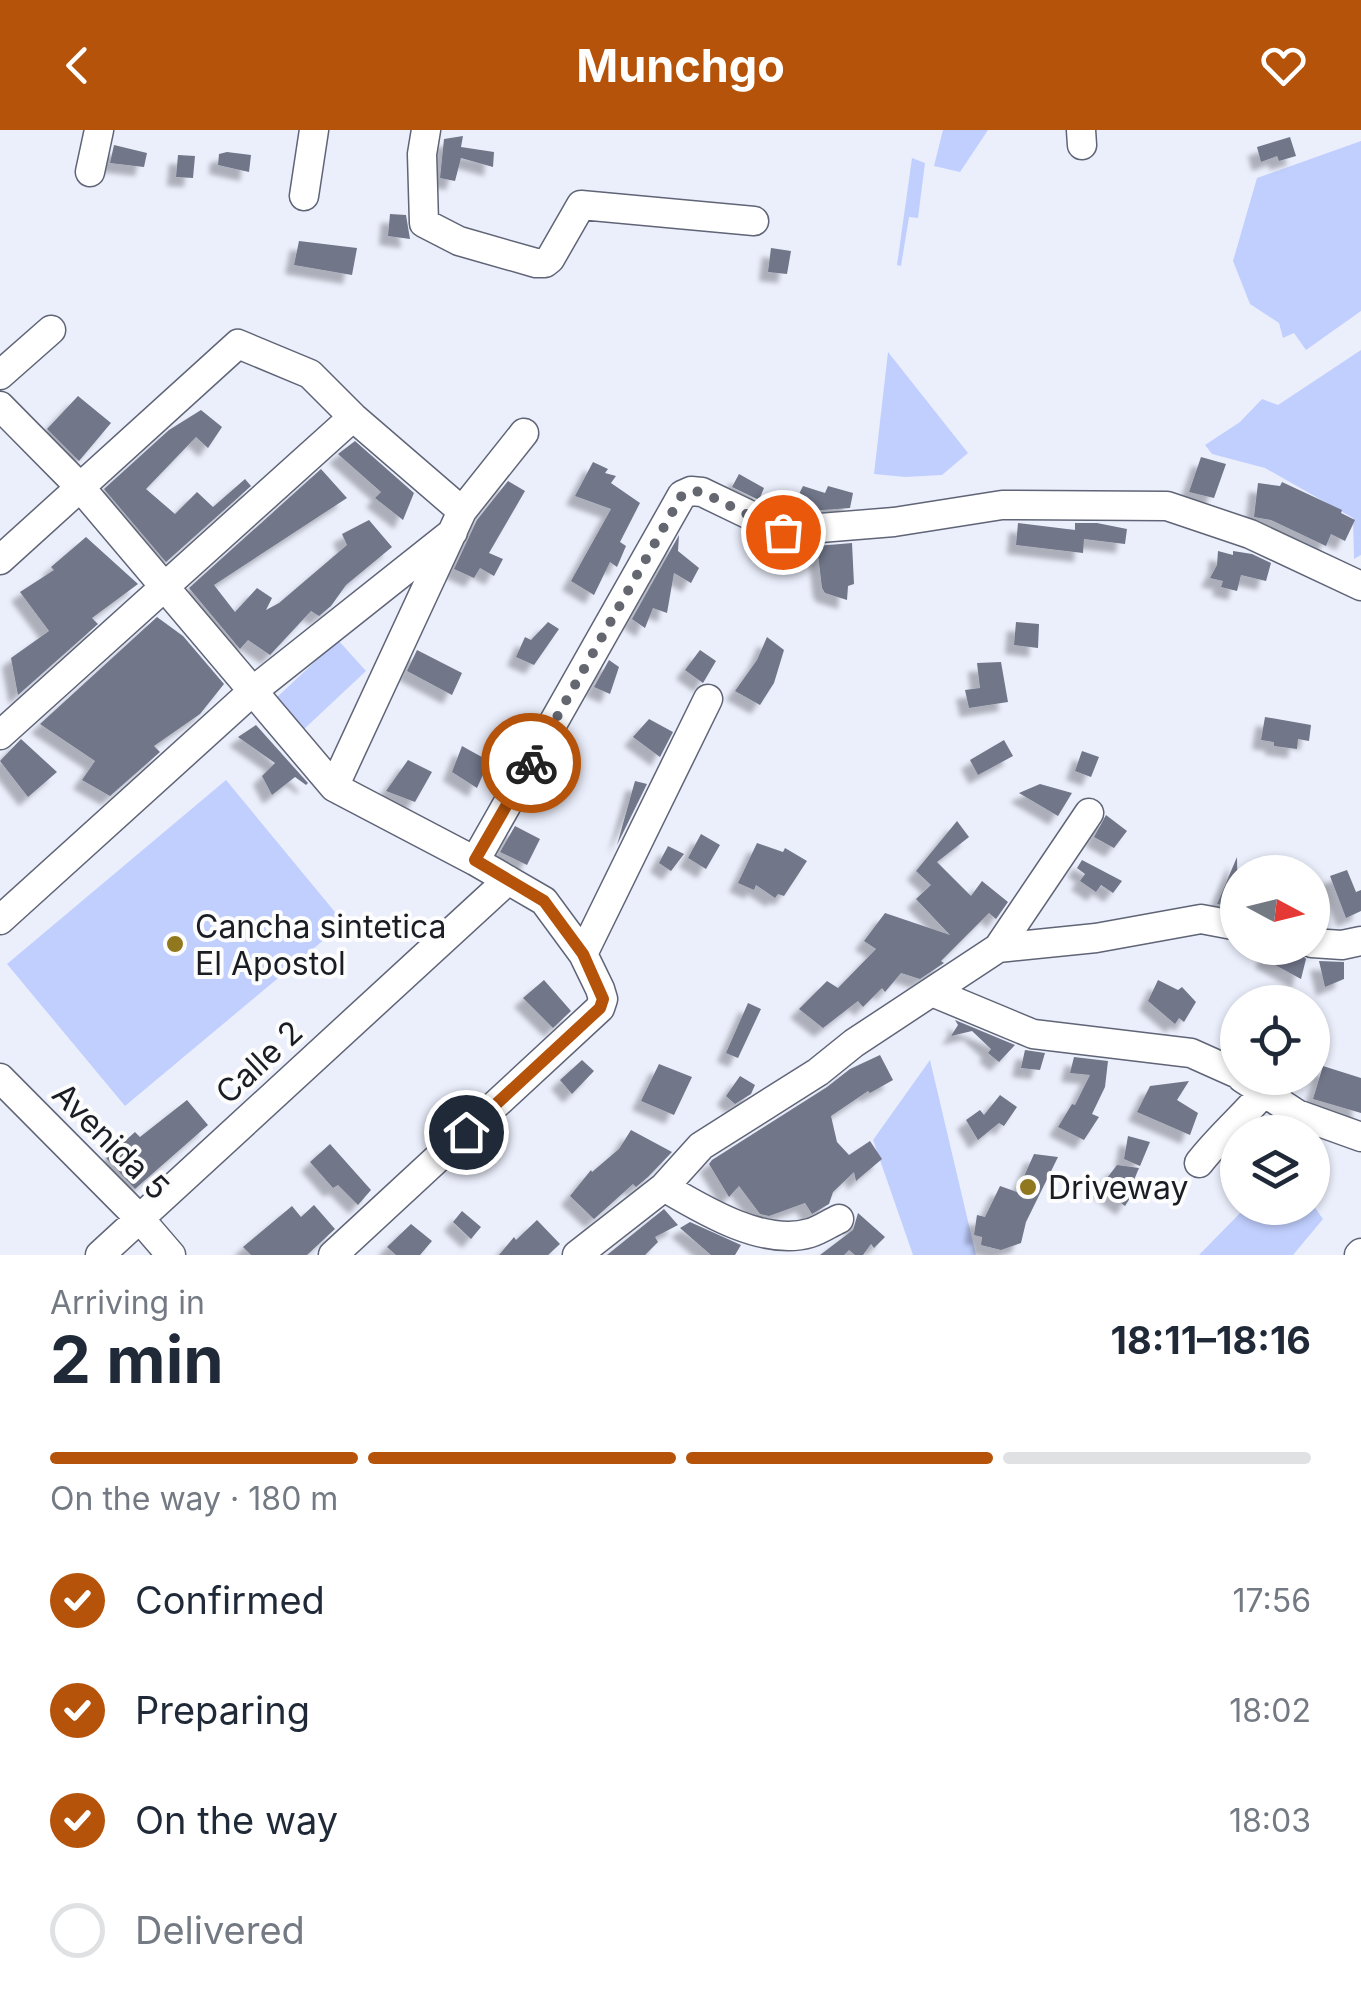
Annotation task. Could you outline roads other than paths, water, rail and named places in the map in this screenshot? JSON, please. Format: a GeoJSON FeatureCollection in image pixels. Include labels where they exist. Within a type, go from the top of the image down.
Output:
{"type":"FeatureCollection","features":[{"type":"Feature","properties":{"kind":"street"},"geometry":{"type":"LineString","coordinates":[[90,172],[98,130]]}},
{"type":"Feature","properties":{"kind":"street"},"geometry":{"type":"LineString","coordinates":[[304,196],[314,130]]}},
{"type":"Feature","properties":{"kind":"street"},"geometry":{"type":"LineString","coordinates":[[426,130],[424,223],[458,240],[536,263],[550,259],[582,205],[754,221]]}},
{"type":"Feature","properties":{"kind":"street"},"geometry":{"type":"LineString","coordinates":[[0,375],[51,330]]}},
{"type":"Feature","properties":{"kind":"street"},"geometry":{"type":"LineString","coordinates":[[0,560],[238,344],[310,374],[458,521]]}},
{"type":"Feature","properties":{"kind":"street"},"geometry":{"type":"LineString","coordinates":[[0,406],[80,487],[334,787],[475,860],[544,901],[583,954],[603,999],[600,1008],[333,1255]]}},
{"type":"Feature","properties":{"kind":"street"},"geometry":{"type":"LineString","coordinates":[[0,735],[353,417]]}},
{"type":"Feature","properties":{"kind":"street"},"geometry":{"type":"LineString","coordinates":[[334,787],[458,521],[524,433]]}},
{"type":"Feature","properties":{"kind":"street"},"geometry":{"type":"LineString","coordinates":[[475,860],[682,495],[691,491],[702,492],[783,532],[894,522],[1002,505],[1167,506],[1250,534],[1361,586]]}},
{"type":"Feature","properties":{"kind":"street"},"geometry":{"type":"LineString","coordinates":[[0,920],[254,690],[458,521]]}},
{"type":"Feature","properties":{"kind":"street"},"geometry":{"type":"LineString","coordinates":[[583,954],[708,698]]}},
{"type":"Feature","properties":{"kind":"street"},"geometry":{"type":"LineString","coordinates":[[577,1255],[664,1187],[700,1146],[786,1093],[998,948],[1088,813]]}},
{"type":"Feature","properties":{"kind":"street","name":"Calle 2"},"geometry":{"type":"LineString","coordinates":[[100,1255],[508,880]]}},
{"type":"Feature","properties":{"kind":"street"},"geometry":{"type":"LineString","coordinates":[[998,948],[1096,938],[1202,920],[1220,923]]}},
{"type":"Feature","properties":{"kind":"street"},"geometry":{"type":"LineString","coordinates":[[1330,944],[1361,940]]}},
{"type":"Feature","properties":{"kind":"street"},"geometry":{"type":"LineString","coordinates":[[932,992],[1033,1034],[1192,1053],[1220,1067]]}},
{"type":"Feature","properties":{"kind":"street","name":"Avenida 5"},"geometry":{"type":"LineString","coordinates":[[3,1086],[140,1219],[171,1255]]}},
{"type":"Feature","properties":{"kind":"street"},"geometry":{"type":"LineString","coordinates":[[1199,1163],[1218,1138],[1241,1120],[1245,1095]]}},
{"type":"Feature","properties":{"kind":"street"},"geometry":{"type":"LineString","coordinates":[[1269,1095],[1297,1114],[1361,1137]]}},
{"type":"Feature","properties":{"kind":"street"},"geometry":{"type":"LineString","coordinates":[[664,1187],[710,1214],[776,1236],[809,1233],[839,1219]]}},
{"type":"Feature","properties":{"kind":"place","name":"Cancha sintetica El Apostol"},"geometry":{"type":"Point","coordinates":[175,944]}},
{"type":"Feature","properties":{"kind":"place","name":"Driveway"},"geometry":{"type":"Point","coordinates":[1028,1187]}}]}
